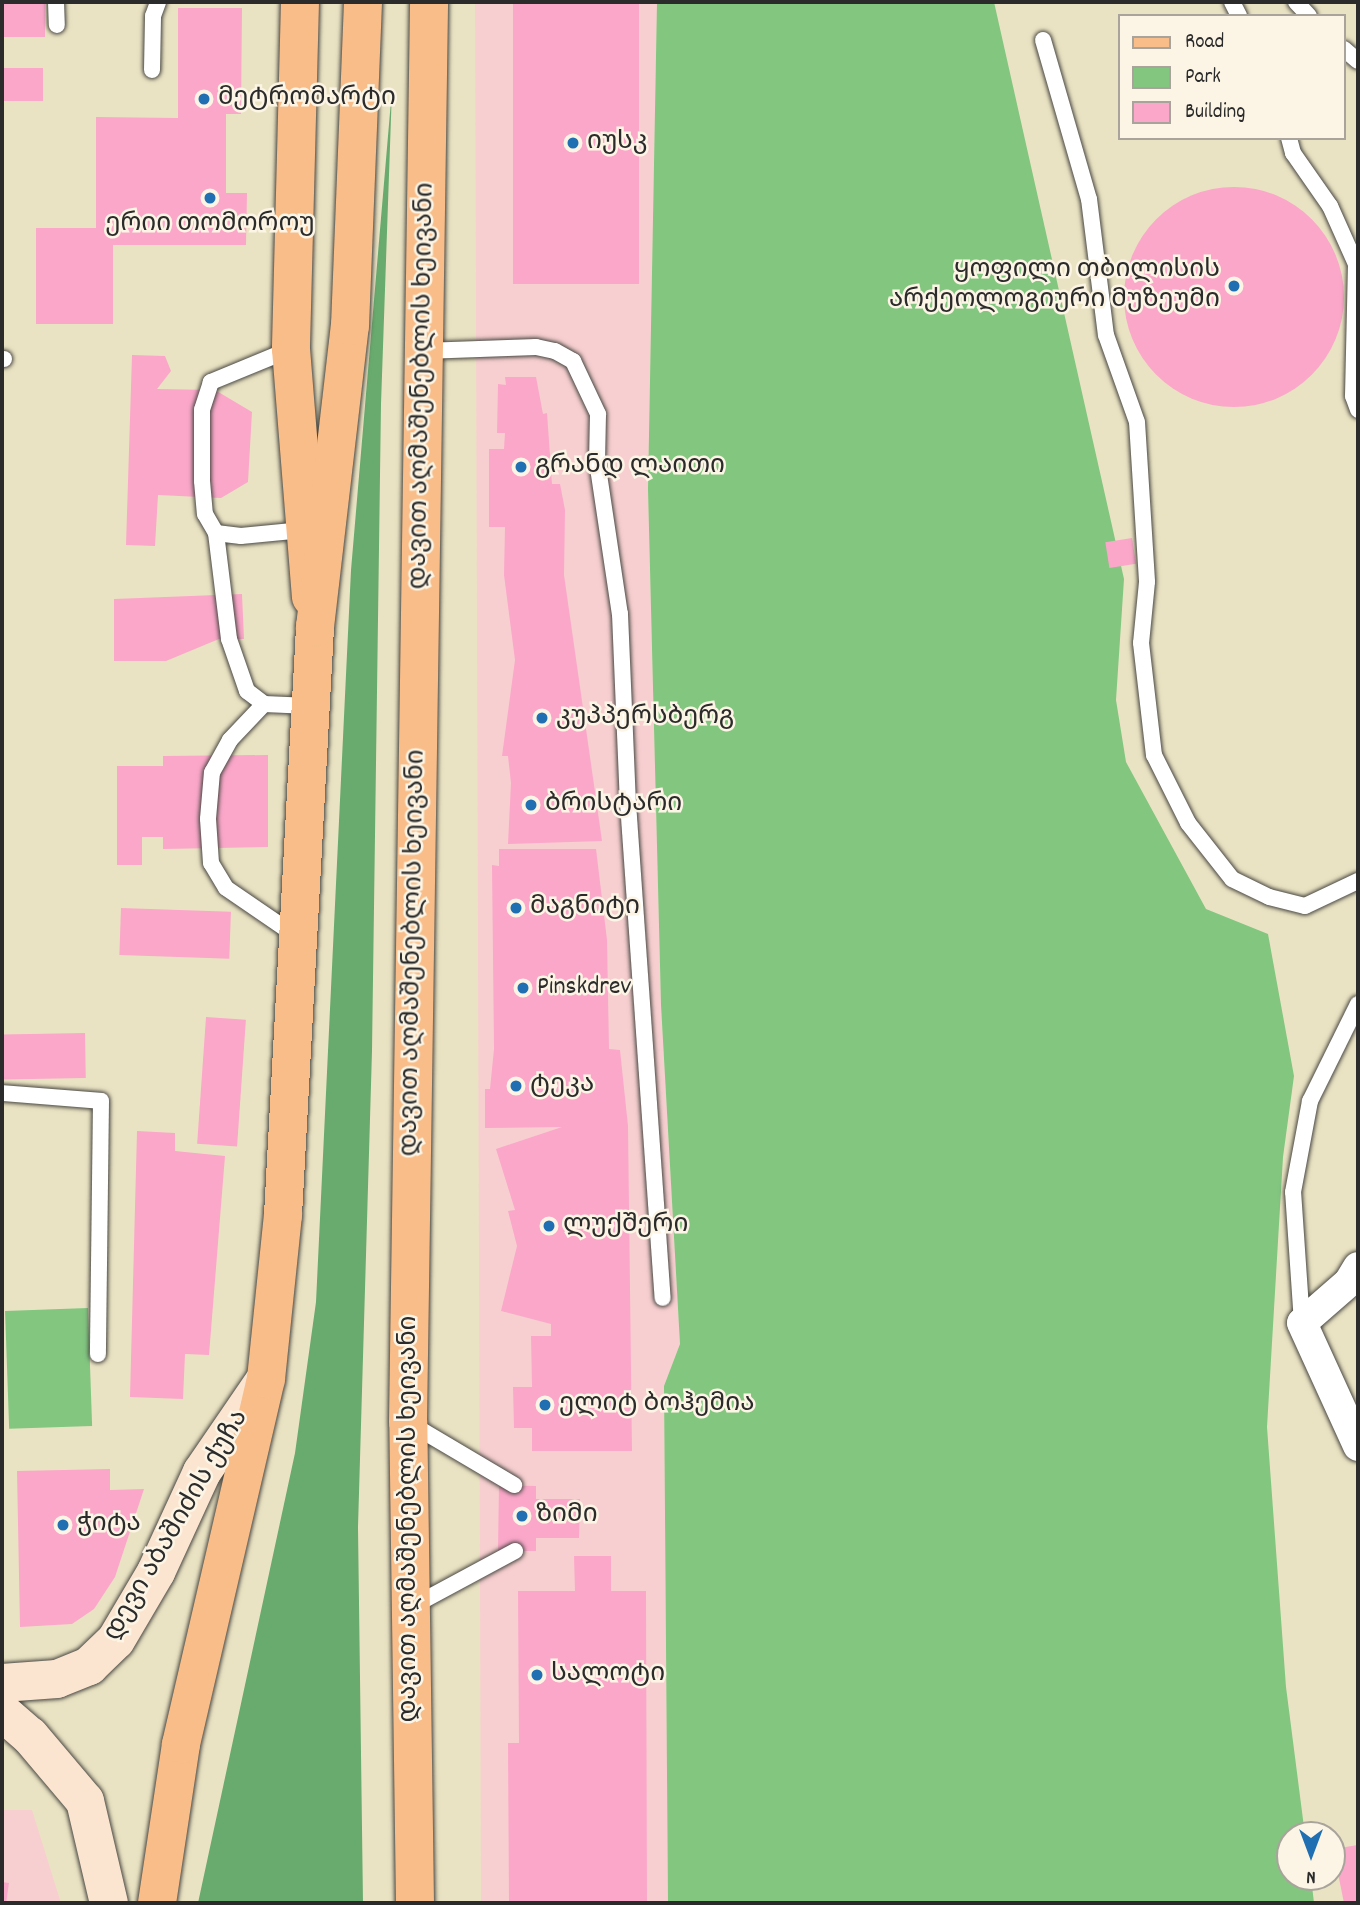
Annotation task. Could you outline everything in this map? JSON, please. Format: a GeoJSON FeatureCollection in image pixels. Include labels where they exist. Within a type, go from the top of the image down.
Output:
{"type":"FeatureCollection","features":[{"type":"Feature","properties":{"kind":"main road"},"geometry":{"type":"LineString","coordinates":[[300,2],[292,349],[303,530],[314,627]]}},
{"type":"Feature","properties":{"kind":"main road"},"geometry":{"type":"LineString","coordinates":[[157,1903],[181,1744],[266,1379],[283,1215],[314,627],[350,326],[363,2]]}},
{"type":"Feature","properties":{"kind":"main road","name":"დავით აღმაშენებლის ხეივანი"},"geometry":{"type":"LineString","coordinates":[[415,1903],[408,1609],[408,1422],[429,2]]}},
{"type":"Feature","properties":{"kind":"street"},"geometry":{"type":"LineString","coordinates":[[1358,1267],[1349,1282],[1302,1323],[1358,1447]]}},
{"type":"Feature","properties":{"kind":"street","name":"დევი აბაშიძის ქუჩა"},"geometry":{"type":"LineString","coordinates":[[2,1683],[57,1679],[89,1666],[116,1640],[156,1572],[202,1472],[266,1379]]}},
{"type":"Feature","properties":{"kind":"street"},"geometry":{"type":"LineString","coordinates":[[2,1712],[30,1736],[85,1801],[102,1898]]}},
{"type":"Feature","properties":{"kind":"lane"},"geometry":{"type":"LineString","coordinates":[[56,2],[57,25]]}},
{"type":"Feature","properties":{"kind":"lane"},"geometry":{"type":"LineString","coordinates":[[152,70],[153,16],[158,2]]}},
{"type":"Feature","properties":{"kind":"lane"},"geometry":{"type":"LineString","coordinates":[[1042,40],[1088,199],[1106,335],[1137,422],[1147,582],[1141,643],[1154,755],[1188,823],[1232,879],[1269,897],[1305,906],[1358,881]]}},
{"type":"Feature","properties":{"kind":"lane"},"geometry":{"type":"LineString","coordinates":[[1290,140],[1293,153],[1330,206],[1356,264],[1353,396],[1358,410]]}},
{"type":"Feature","properties":{"kind":"lane"},"geometry":{"type":"LineString","coordinates":[[292,349],[211,382],[202,410],[202,481],[205,514],[216,533],[229,639],[247,691],[264,704],[310,706]]}},
{"type":"Feature","properties":{"kind":"lane"},"geometry":{"type":"LineString","coordinates":[[423,351],[555,351],[573,361],[598,414],[597,461],[620,614],[628,803],[663,1298]]}},
{"type":"Feature","properties":{"kind":"lane"},"geometry":{"type":"LineString","coordinates":[[216,533],[242,536],[303,530]]}},
{"type":"Feature","properties":{"kind":"lane"},"geometry":{"type":"LineString","coordinates":[[264,704],[230,740],[212,772],[208,819],[211,863],[226,888],[296,936]]}},
{"type":"Feature","properties":{"kind":"lane"},"geometry":{"type":"LineString","coordinates":[[1302,1323],[1293,1192],[1310,1101],[1358,1004]]}},
{"type":"Feature","properties":{"kind":"lane"},"geometry":{"type":"LineString","coordinates":[[2,1093],[101,1101],[98,1354]]}},
{"type":"Feature","properties":{"kind":"lane"},"geometry":{"type":"LineString","coordinates":[[408,1422],[514,1485]]}},
{"type":"Feature","properties":{"kind":"lane"},"geometry":{"type":"LineString","coordinates":[[408,1609],[515,1551]]}},
{"type":"Feature","properties":{"kind":"shaded area"},"geometry":{"type":"Polygon","coordinates":[[[475,2],[657,2],[648,489],[661,1005],[680,1344],[664,1386],[668,1903],[481,1903],[475,2]]]}},
{"type":"Feature","properties":{"kind":"shaded area"},"geometry":{"type":"Polygon","coordinates":[[[2,1810],[32,1810],[61,1903],[2,1903],[2,1810]]]}},
{"type":"Feature","properties":{"kind":"green space"},"geometry":{"type":"Polygon","coordinates":[[[657,2],[994,2],[1124,579],[1116,700],[1126,762],[1206,909],[1268,934],[1294,1076],[1283,1157],[1267,1427],[1286,1687],[1303,1821],[1276,1821],[1276,1891],[1313,1891],[1314,1903],[668,1903],[664,1386],[680,1344],[661,1005],[648,489],[657,2]]]}},
{"type":"Feature","properties":{"kind":"green space"},"geometry":{"type":"Polygon","coordinates":[[[392,89],[381,404],[372,1051],[358,1527],[363,1903],[198,1903],[295,1453],[316,1302],[351,570],[392,89]]]}},
{"type":"Feature","properties":{"kind":"green space"},"geometry":{"type":"Polygon","coordinates":[[[88,1308],[92,1426],[9,1429],[5,1311],[88,1308]]]}},
{"type":"Feature","properties":{"kind":"building"},"geometry":{"type":"Polygon","coordinates":[[[2,2],[45,2],[45,37],[2,37],[2,2]]]}},
{"type":"Feature","properties":{"kind":"building","name":"იუსკ"},"geometry":{"type":"Polygon","coordinates":[[[513,2],[639,2],[639,284],[513,284],[513,2]]]}},
{"type":"Feature","properties":{"kind":"building"},"geometry":{"type":"Polygon","coordinates":[[[178,8],[242,8],[241,114],[226,114],[226,193],[247,193],[246,245],[113,245],[113,324],[36,324],[36,228],[96,228],[96,117],[178,118],[178,8]]]}},
{"type":"Feature","properties":{"kind":"building"},"geometry":{"type":"Polygon","coordinates":[[[2,68],[43,68],[43,101],[2,101],[2,68]]]}},
{"type":"Feature","properties":{"kind":"building","name":"ყოფილი თბილისის არქეოლოგიური მუზეუმი"},"geometry":{"type":"Polygon","coordinates":[[[1234,187],[1255,189],[1286,200],[1312,219],[1331,245],[1342,276],[1342,318],[1331,349],[1312,375],[1286,394],[1255,405],[1234,407],[1213,405],[1182,394],[1156,375],[1137,349],[1126,318],[1124,297],[1126,276],[1137,245],[1156,219],[1182,200],[1213,189],[1234,187]]]}},
{"type":"Feature","properties":{"kind":"building"},"geometry":{"type":"Polygon","coordinates":[[[132,355],[165,356],[171,371],[157,389],[215,390],[252,412],[248,482],[221,498],[158,495],[155,546],[126,545],[132,355]]]}},
{"type":"Feature","properties":{"kind":"building"},"geometry":{"type":"Polygon","coordinates":[[[505,377],[536,377],[543,414],[547,413],[552,484],[560,484],[565,510],[564,575],[602,841],[508,844],[511,783],[508,756],[502,756],[515,660],[504,575],[505,527],[489,527],[489,449],[504,449],[505,433],[497,433],[498,384],[506,385],[505,377]]]}},
{"type":"Feature","properties":{"kind":"building"},"geometry":{"type":"Polygon","coordinates":[[[1132,538],[1136,564],[1109,568],[1105,542],[1132,538]]]}},
{"type":"Feature","properties":{"kind":"building"},"geometry":{"type":"Polygon","coordinates":[[[242,594],[244,639],[219,639],[166,661],[114,661],[114,599],[242,594]]]}},
{"type":"Feature","properties":{"kind":"building"},"geometry":{"type":"Polygon","coordinates":[[[268,755],[268,847],[163,849],[163,837],[142,837],[142,865],[117,865],[117,766],[163,766],[163,756],[268,755]]]}},
{"type":"Feature","properties":{"kind":"building"},"geometry":{"type":"Polygon","coordinates":[[[499,849],[596,849],[607,940],[609,1049],[620,1050],[628,1126],[632,1451],[532,1451],[532,1428],[514,1428],[513,1387],[532,1387],[531,1336],[551,1336],[551,1324],[501,1311],[517,1246],[508,1211],[515,1210],[496,1149],[562,1127],[485,1128],[485,1089],[490,1089],[494,1049],[492,865],[499,866],[499,849]]]}},
{"type":"Feature","properties":{"kind":"building"},"geometry":{"type":"Polygon","coordinates":[[[121,908],[231,912],[229,959],[119,955],[121,908]]]}},
{"type":"Feature","properties":{"kind":"building"},"geometry":{"type":"Polygon","coordinates":[[[206,1017],[246,1020],[237,1146],[197,1144],[206,1017]]]}},
{"type":"Feature","properties":{"kind":"building"},"geometry":{"type":"Polygon","coordinates":[[[85,1033],[86,1078],[3,1079],[2,1034],[85,1033]]]}},
{"type":"Feature","properties":{"kind":"building"},"geometry":{"type":"Polygon","coordinates":[[[137,1131],[175,1133],[175,1151],[225,1156],[209,1355],[185,1354],[183,1399],[130,1397],[137,1131]]]}},
{"type":"Feature","properties":{"kind":"building"},"geometry":{"type":"Polygon","coordinates":[[[110,1469],[110,1490],[144,1489],[115,1577],[94,1609],[72,1624],[20,1627],[17,1471],[110,1469]]]}},
{"type":"Feature","properties":{"kind":"building"},"geometry":{"type":"Polygon","coordinates":[[[499,1485],[536,1486],[536,1499],[580,1499],[579,1538],[536,1538],[536,1551],[498,1551],[499,1485]]]}},
{"type":"Feature","properties":{"kind":"building"},"geometry":{"type":"Polygon","coordinates":[[[574,1556],[611,1556],[611,1591],[646,1591],[647,1903],[509,1903],[508,1743],[519,1743],[518,1591],[575,1591],[574,1556]]]}},
{"type":"Feature","properties":{"kind":"building"},"geometry":{"type":"Polygon","coordinates":[[[1358,1845],[1358,1903],[1344,1903],[1342,1891],[1346,1891],[1346,1847],[1358,1845]]]}},
{"type":"Feature","properties":{"kind":"building"},"geometry":{"type":"Polygon","coordinates":[[[2,1882],[9,1883],[6,1903],[2,1903],[2,1882]]]}},
{"type":"Feature","properties":{"kind":"place","name":"მეტრომარტი"},"geometry":{"type":"Point","coordinates":[204,99]}},
{"type":"Feature","properties":{"kind":"place","name":"იუსკ"},"geometry":{"type":"Point","coordinates":[573,143]}},
{"type":"Feature","properties":{"kind":"place","name":"ერიი თომოროუ"},"geometry":{"type":"Point","coordinates":[210,198]}},
{"type":"Feature","properties":{"kind":"place","name":"ყოფილი თბილისის არქეოლოგიური მუზეუმი"},"geometry":{"type":"Point","coordinates":[1234,286]}},
{"type":"Feature","properties":{"kind":"place","name":"გრანდ ლაითი"},"geometry":{"type":"Point","coordinates":[521,467]}},
{"type":"Feature","properties":{"kind":"place","name":"კუპპერსბერგ"},"geometry":{"type":"Point","coordinates":[542,718]}},
{"type":"Feature","properties":{"kind":"place","name":"ბრისტარი"},"geometry":{"type":"Point","coordinates":[531,805]}},
{"type":"Feature","properties":{"kind":"place","name":"მაგნიტი"},"geometry":{"type":"Point","coordinates":[516,908]}},
{"type":"Feature","properties":{"kind":"place","name":"Pinskdrev"},"geometry":{"type":"Point","coordinates":[523,988]}},
{"type":"Feature","properties":{"kind":"place","name":"ტეკა"},"geometry":{"type":"Point","coordinates":[516,1086]}},
{"type":"Feature","properties":{"kind":"place","name":"ლუქშერი"},"geometry":{"type":"Point","coordinates":[549,1226]}},
{"type":"Feature","properties":{"kind":"place","name":"ელიტ ბოჰემია"},"geometry":{"type":"Point","coordinates":[545,1405]}},
{"type":"Feature","properties":{"kind":"place","name":"ზიმი"},"geometry":{"type":"Point","coordinates":[522,1516]}},
{"type":"Feature","properties":{"kind":"place","name":"ჭიტა"},"geometry":{"type":"Point","coordinates":[63,1525]}},
{"type":"Feature","properties":{"kind":"place","name":"სალოტი"},"geometry":{"type":"Point","coordinates":[537,1675]}}]}
